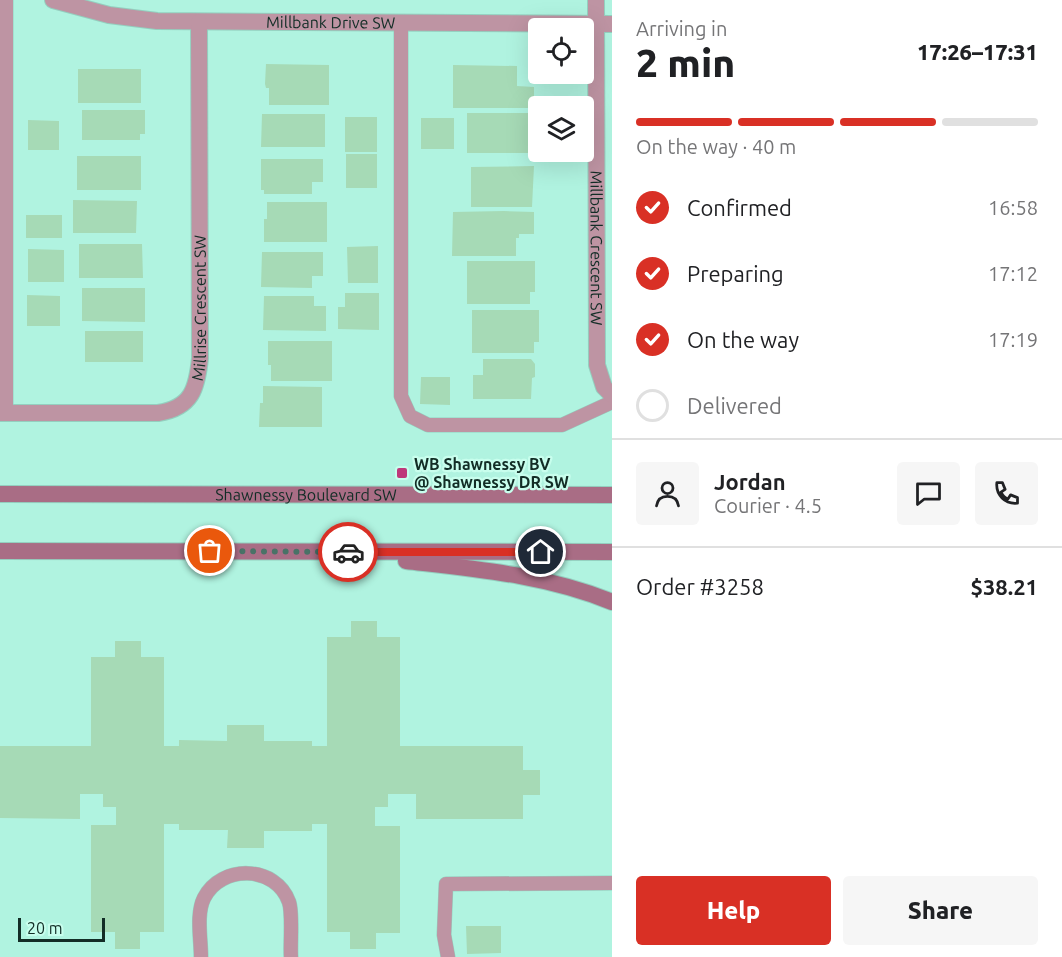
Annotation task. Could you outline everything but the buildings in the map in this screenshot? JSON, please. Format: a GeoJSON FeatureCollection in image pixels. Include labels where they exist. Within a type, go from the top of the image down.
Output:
{"type":"FeatureCollection","features":[{"type":"Feature","properties":{"kind":"main road","name":"Shawnessy Boulevard SW"},"geometry":{"type":"LineString","coordinates":[[0,494],[612,495]]}},
{"type":"Feature","properties":{"kind":"main road"},"geometry":{"type":"LineString","coordinates":[[0,551],[612,552]]}},
{"type":"Feature","properties":{"kind":"main road"},"geometry":{"type":"LineString","coordinates":[[327,551],[502,572],[580,589],[612,602]]}},
{"type":"Feature","properties":{"kind":"street","name":"Millbank Drive SW"},"geometry":{"type":"LineString","coordinates":[[53,0],[109,15],[157,21],[604,24]]}},
{"type":"Feature","properties":{"kind":"street","name":"Millbank Crescent SW"},"geometry":{"type":"LineString","coordinates":[[596,0],[604,24],[597,365],[604,387],[612,395]]}},
{"type":"Feature","properties":{"kind":"street","name":"Millrise Crescent SW"},"geometry":{"type":"LineString","coordinates":[[3,413],[158,413],[172,411],[182,405],[194,389],[200,358],[199,22]]}},
{"type":"Feature","properties":{"kind":"lane"},"geometry":{"type":"LineString","coordinates":[[3,413],[6,0]]}},
{"type":"Feature","properties":{"kind":"lane"},"geometry":{"type":"LineString","coordinates":[[401,23],[401,396],[410,416],[429,425],[562,425],[612,402]]}},
{"type":"Feature","properties":{"kind":"lane"},"geometry":{"type":"LineString","coordinates":[[201,957],[200,908],[205,896],[222,879],[234,874],[246,873],[260,875],[273,881],[290,903],[291,957]]}},
{"type":"Feature","properties":{"kind":"lane"},"geometry":{"type":"LineString","coordinates":[[448,957],[444,935],[446,884],[612,883]]}},
{"type":"Feature","properties":{"kind":"way so far"},"geometry":{"type":"LineString","coordinates":[[210,551],[348,552]]}},
{"type":"Feature","properties":{"kind":"place","name":"WB Shawnessy BV @ Shawnessy DR SW"},"geometry":{"type":"Point","coordinates":[402,473]}},
{"type":"Feature","properties":{"kind":"route"},"geometry":{"type":"LineString","coordinates":[[348,552],[541,552]]}}]}
